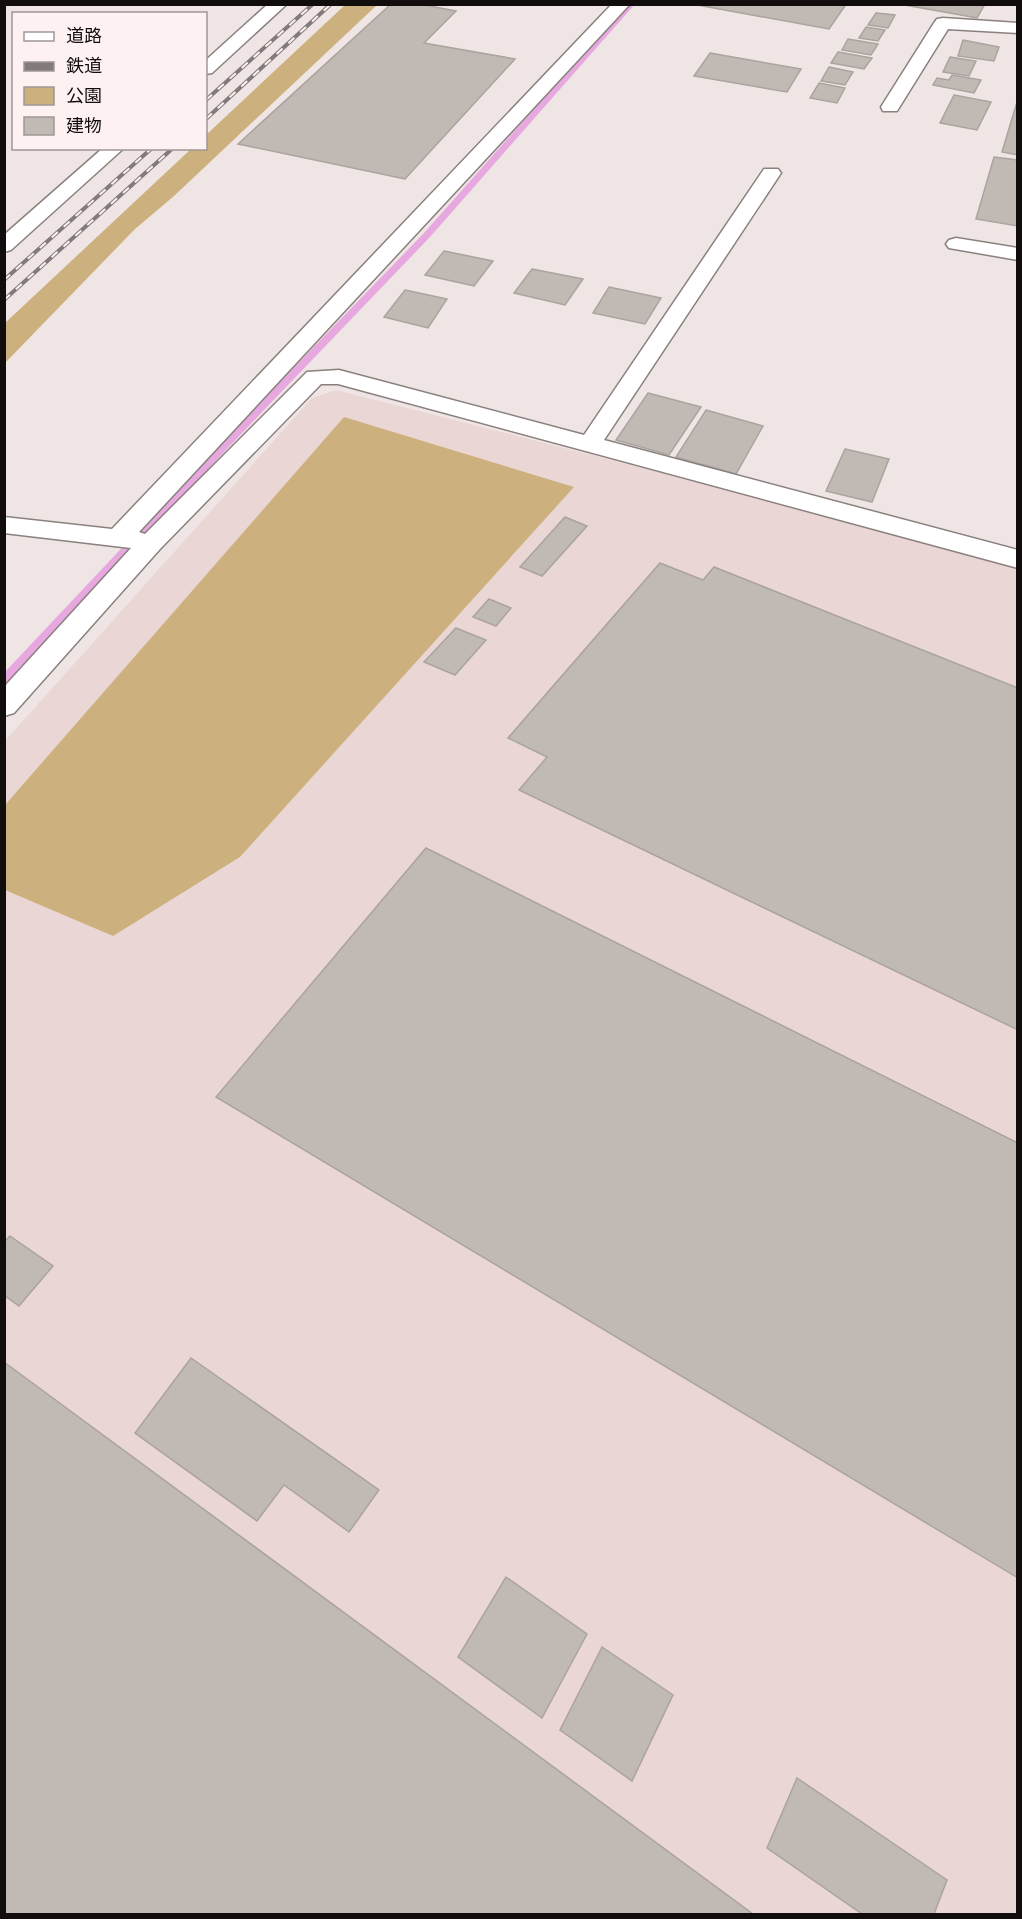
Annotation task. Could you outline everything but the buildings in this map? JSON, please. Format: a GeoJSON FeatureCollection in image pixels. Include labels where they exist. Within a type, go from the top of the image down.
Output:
{"type":"FeatureCollection","features":[{"type":"Feature","properties":{"kind":"street"},"geometry":{"type":"LineString","coordinates":[[207,68],[279,4]]}},
{"type":"Feature","properties":{"kind":"street"},"geometry":{"type":"LineString","coordinates":[[117,539],[622,4]]}},
{"type":"Feature","properties":{"kind":"street"},"geometry":{"type":"LineString","coordinates":[[890,107],[943,23],[1017,28]]}},
{"type":"Feature","properties":{"kind":"street"},"geometry":{"type":"LineString","coordinates":[[4,246],[113,150]]}},
{"type":"Feature","properties":{"kind":"street"},"geometry":{"type":"LineString","coordinates":[[590,444],[771,173]]}},
{"type":"Feature","properties":{"kind":"street"},"geometry":{"type":"LineString","coordinates":[[956,244],[1017,254]]}},
{"type":"Feature","properties":{"kind":"street"},"geometry":{"type":"LineString","coordinates":[[4,706],[151,543],[315,377],[339,377],[1017,559]]}},
{"type":"Feature","properties":{"kind":"street"},"geometry":{"type":"LineString","coordinates":[[4,525],[151,543]]}},
{"type":"Feature","properties":{"kind":"shaded area"},"geometry":{"type":"Polygon","coordinates":[[[336,390],[1017,563],[1017,1914],[5,1914],[5,741],[312,398],[336,390]]]}},
{"type":"Feature","properties":{"kind":"green space"},"geometry":{"type":"Polygon","coordinates":[[[345,5],[377,5],[174,196],[135,229],[5,363],[5,323],[190,150],[207,150],[207,134],[345,5]]]}},
{"type":"Feature","properties":{"kind":"green space"},"geometry":{"type":"Polygon","coordinates":[[[344,417],[574,487],[240,857],[113,936],[5,890],[5,805],[344,417]]]}},
{"type":"Feature","properties":{"kind":"waterway"},"geometry":{"type":"LineString","coordinates":[[4,682],[218,452],[427,235],[632,4]]}},
{"type":"Feature","properties":{"kind":"railway"},"geometry":{"type":"LineString","coordinates":[[207,99],[313,4]]}},
{"type":"Feature","properties":{"kind":"railway"},"geometry":{"type":"LineString","coordinates":[[207,118],[331,4]]}},
{"type":"Feature","properties":{"kind":"railway"},"geometry":{"type":"LineString","coordinates":[[4,280],[150,150]]}},
{"type":"Feature","properties":{"kind":"railway"},"geometry":{"type":"LineString","coordinates":[[4,300],[171,150]]}}]}
